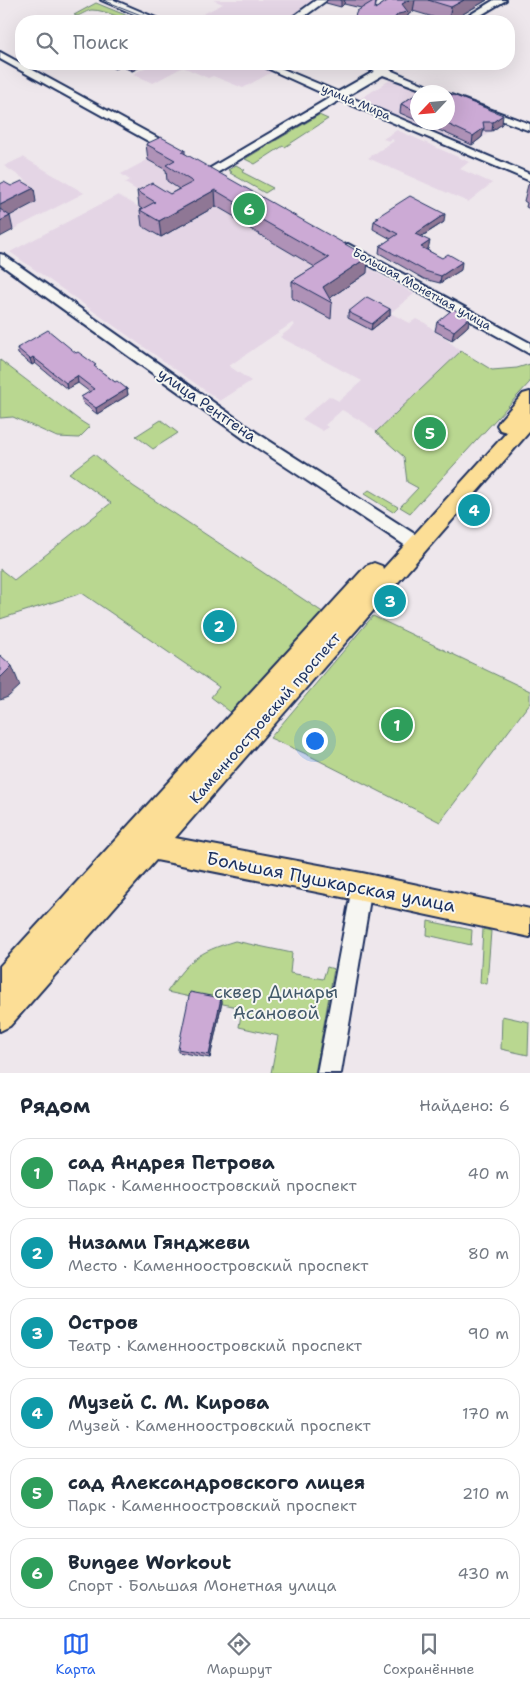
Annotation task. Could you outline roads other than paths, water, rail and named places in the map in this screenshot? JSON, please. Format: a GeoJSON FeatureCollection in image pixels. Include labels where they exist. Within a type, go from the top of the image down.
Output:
{"type":"FeatureCollection","features":[{"type":"Feature","properties":{"kind":"main road","name":"Каменноостровский проспект"},"geometry":{"type":"LineString","coordinates":[[0,1016],[142,844],[412,541],[530,400]]}},
{"type":"Feature","properties":{"kind":"main road","name":"Каменноостровский проспект"},"geometry":{"type":"LineString","coordinates":[[412,541],[530,418]]}},
{"type":"Feature","properties":{"kind":"main road","name":"Каменноостровский проспект"},"geometry":{"type":"LineString","coordinates":[[0,988],[142,844]]}},
{"type":"Feature","properties":{"kind":"main road","name":"Большая Пушкарская улица"},"geometry":{"type":"LineString","coordinates":[[142,844],[362,887],[530,923]]}},
{"type":"Feature","properties":{"kind":"street"},"geometry":{"type":"LineString","coordinates":[[106,0],[143,15]]}},
{"type":"Feature","properties":{"kind":"street"},"geometry":{"type":"LineString","coordinates":[[301,15],[322,0]]}},
{"type":"Feature","properties":{"kind":"street"},"geometry":{"type":"LineString","coordinates":[[475,15],[501,0]]}},
{"type":"Feature","properties":{"kind":"street"},"geometry":{"type":"LineString","coordinates":[[0,55],[15,63]]}},
{"type":"Feature","properties":{"kind":"street"},"geometry":{"type":"LineString","coordinates":[[27,70],[178,154]]}},
{"type":"Feature","properties":{"kind":"street","name":"улица Мира"},"geometry":{"type":"LineString","coordinates":[[278,70],[530,178]]}},
{"type":"Feature","properties":{"kind":"street"},"geometry":{"type":"LineString","coordinates":[[207,170],[341,96],[382,71],[419,85]]}},
{"type":"Feature","properties":{"kind":"street"},"geometry":{"type":"LineString","coordinates":[[455,99],[530,128]]}},
{"type":"Feature","properties":{"kind":"street"},"geometry":{"type":"LineString","coordinates":[[207,170],[227,181]]}},
{"type":"Feature","properties":{"kind":"street","name":"Большая Монетная улица"},"geometry":{"type":"LineString","coordinates":[[339,243],[530,349]]}},
{"type":"Feature","properties":{"kind":"street","name":"улица Рентгена"},"geometry":{"type":"LineString","coordinates":[[0,258],[233,424],[412,541]]}},
{"type":"Feature","properties":{"kind":"street"},"geometry":{"type":"LineString","coordinates":[[329,1073],[362,887]]}},
{"type":"Feature","properties":{"kind":"tram line"},"geometry":{"type":"LineString","coordinates":[[103,0],[141,15]]}},
{"type":"Feature","properties":{"kind":"place","name":"Bungee Workout"},"geometry":{"type":"Point","coordinates":[249,209]}},
{"type":"Feature","properties":{"kind":"place","name":"сад Александровского лицея"},"geometry":{"type":"Point","coordinates":[430,433]}},
{"type":"Feature","properties":{"kind":"place","name":"Музей С. М. Кирова"},"geometry":{"type":"Point","coordinates":[474,510]}},
{"type":"Feature","properties":{"kind":"place","name":"Остров"},"geometry":{"type":"Point","coordinates":[390,601]}},
{"type":"Feature","properties":{"kind":"place","name":"Низами Гянджеви"},"geometry":{"type":"Point","coordinates":[219,626]}},
{"type":"Feature","properties":{"kind":"place","name":"сад Андрея Петрова"},"geometry":{"type":"Point","coordinates":[397,725]}},
{"type":"Feature","properties":{"kind":"park label","name":"сквер Динары Асановой"},"geometry":{"type":"Point","coordinates":[276,1002]}}]}
